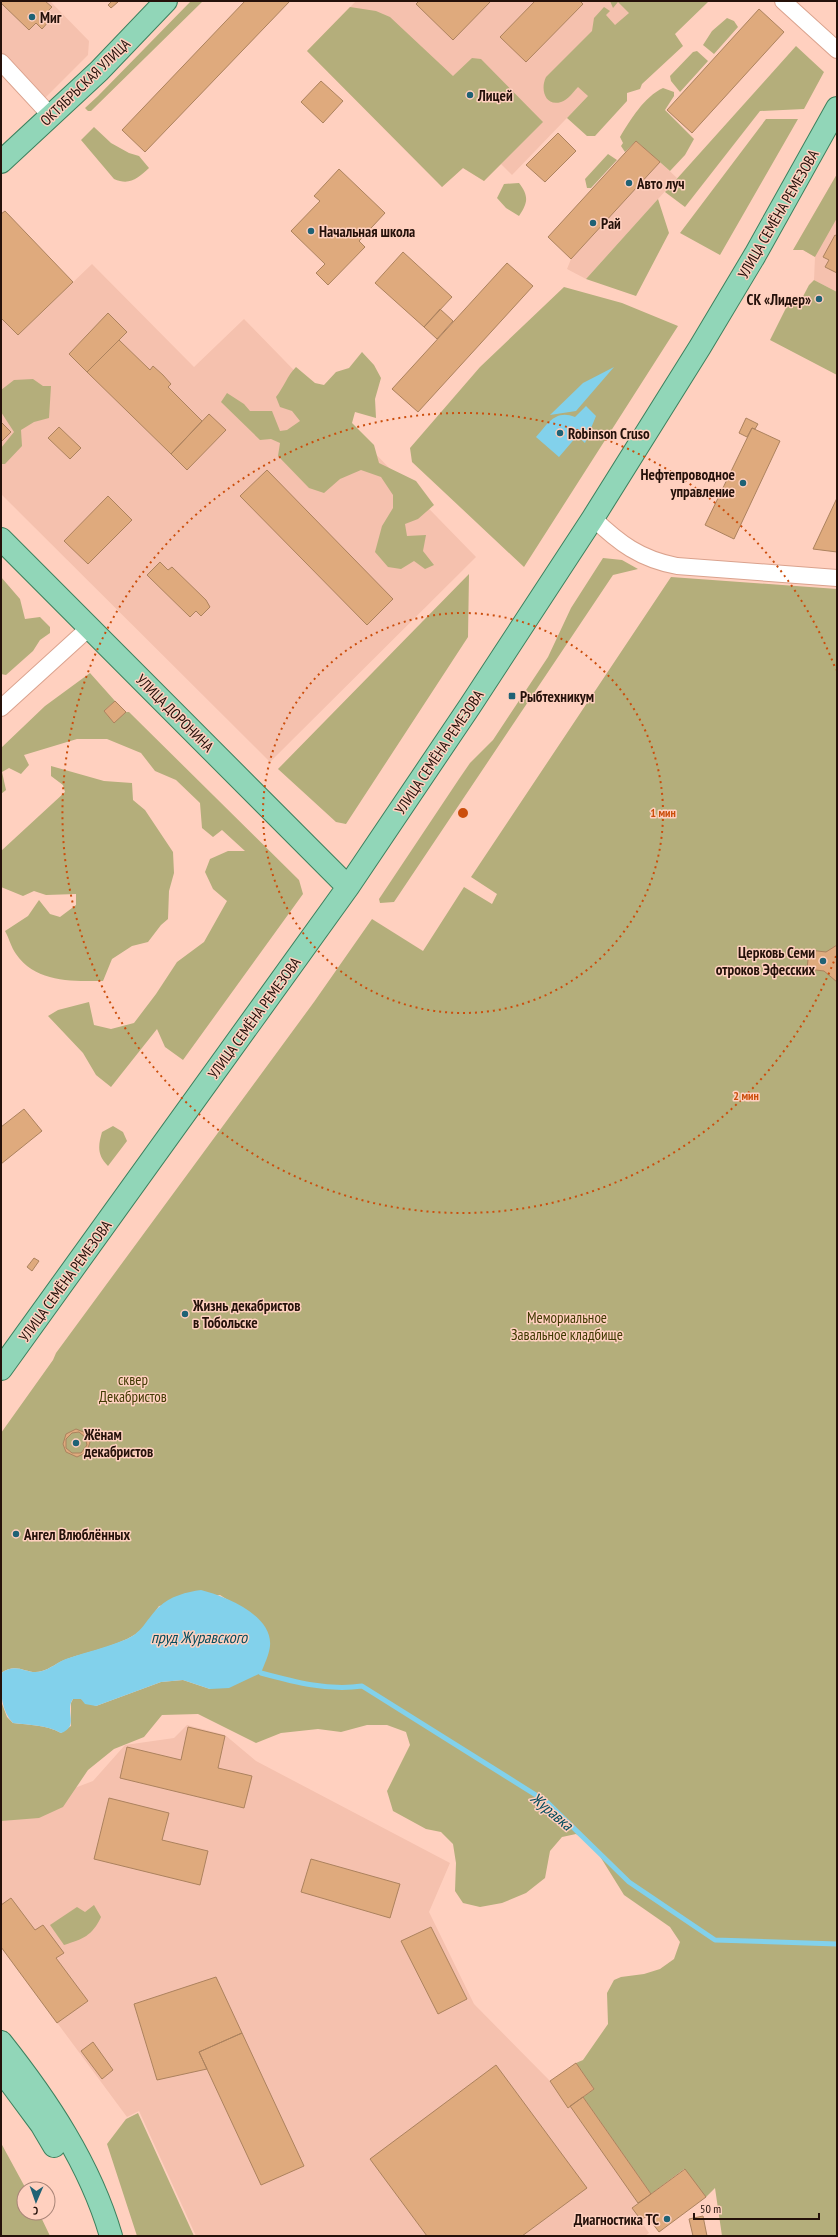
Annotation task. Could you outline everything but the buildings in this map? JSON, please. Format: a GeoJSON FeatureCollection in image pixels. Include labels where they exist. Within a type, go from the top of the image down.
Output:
{"type":"FeatureCollection","features":[{"type":"Feature","properties":{"kind":"main road","name":"ОКТЯБРЬСКАЯ УЛИЦА"},"geometry":{"type":"LineString","coordinates":[[1,162],[99,71],[166,1]]}},
{"type":"Feature","properties":{"kind":"main road","name":"УЛИЦА СЕМЁНА РЕМЕЗОВА"},"geometry":{"type":"LineString","coordinates":[[1,1369],[348,887],[470,706],[593,518],[708,334],[837,108]]}},
{"type":"Feature","properties":{"kind":"main road","name":"УЛИЦА ДОРОНИНА"},"geometry":{"type":"LineString","coordinates":[[1,539],[348,887]]}},
{"type":"Feature","properties":{"kind":"main road"},"geometry":{"type":"LineString","coordinates":[[1,2042],[35,2087],[73,2148],[92,2185],[111,2236]]}},
{"type":"Feature","properties":{"kind":"main road"},"geometry":{"type":"LineString","coordinates":[[1,2070],[41,2124],[59,2154],[101,2236]]}},
{"type":"Feature","properties":{"kind":"street"},"geometry":{"type":"LineString","coordinates":[[783,1],[837,50]]}},
{"type":"Feature","properties":{"kind":"street"},"geometry":{"type":"LineString","coordinates":[[1,62],[51,116]]}},
{"type":"Feature","properties":{"kind":"street"},"geometry":{"type":"LineString","coordinates":[[593,518],[613,537],[632,550],[656,562],[676,566],[837,578]]}},
{"type":"Feature","properties":{"kind":"street"},"geometry":{"type":"LineString","coordinates":[[1,708],[90,627]]}},
{"type":"Feature","properties":{"kind":"shaded area"},"geometry":{"type":"Polygon","coordinates":[[[1,1],[50,1],[89,41],[88,55],[45,98],[1,53],[1,1]]]}},
{"type":"Feature","properties":{"kind":"shaded area","name":"Лицей"},"geometry":{"type":"Polygon","coordinates":[[[356,1],[654,1],[590,94],[512,175],[501,164],[484,181],[463,168],[442,187],[307,51],[356,1]]]}},
{"type":"Feature","properties":{"kind":"shaded area"},"geometry":{"type":"Polygon","coordinates":[[[660,162],[677,178],[586,279],[567,269],[571,259],[660,162]]]}},
{"type":"Feature","properties":{"kind":"shaded area"},"geometry":{"type":"Polygon","coordinates":[[[837,174],[837,292],[814,280],[815,257],[803,250],[793,250],[837,174]]]}},
{"type":"Feature","properties":{"kind":"shaded area"},"geometry":{"type":"Polygon","coordinates":[[[92,264],[194,367],[244,319],[476,557],[270,762],[1,494],[1,318],[18,335],[92,264]]]}},
{"type":"Feature","properties":{"kind":"shaded area"},"geometry":{"type":"Polygon","coordinates":[[[187,1725],[225,1735],[256,1761],[450,1863],[429,1912],[474,2004],[550,2081],[568,2108],[570,2106],[638,2203],[632,2208],[649,2233],[645,2236],[196,2236],[139,2111],[127,2117],[1,1947],[1,1816],[93,1781],[125,1745],[174,1738],[187,1725]]]}},
{"type":"Feature","properties":{"kind":"green space"},"geometry":{"type":"Polygon","coordinates":[[[191,1],[203,1],[91,111],[88,111],[85,108],[191,1]]]}},
{"type":"Feature","properties":{"kind":"green space"},"geometry":{"type":"Polygon","coordinates":[[[610,1],[709,1],[675,34],[683,46],[642,84],[640,89],[627,93],[627,101],[595,136],[587,136],[567,118],[588,96],[578,87],[564,101],[556,103],[551,102],[545,96],[544,82],[546,77],[592,31],[594,18],[604,7],[610,11],[606,15],[615,25],[629,13],[618,2],[613,8],[610,1]]]}},
{"type":"Feature","properties":{"kind":"green space"},"geometry":{"type":"Polygon","coordinates":[[[350,7],[376,11],[390,17],[453,76],[472,58],[481,59],[543,122],[484,181],[463,168],[442,187],[307,51],[350,7]]]}},
{"type":"Feature","properties":{"kind":"green space"},"geometry":{"type":"Polygon","coordinates":[[[727,18],[734,21],[738,27],[714,54],[703,45],[712,31],[727,18]]]}},
{"type":"Feature","properties":{"kind":"green space"},"geometry":{"type":"Polygon","coordinates":[[[796,46],[824,72],[804,109],[760,111],[685,207],[665,192],[796,46]]]}},
{"type":"Feature","properties":{"kind":"green space"},"geometry":{"type":"Polygon","coordinates":[[[697,51],[708,61],[680,92],[671,81],[670,76],[693,52],[697,51]]]}},
{"type":"Feature","properties":{"kind":"green space"},"geometry":{"type":"Polygon","coordinates":[[[663,88],[674,92],[674,96],[665,110],[694,139],[685,155],[670,171],[636,141],[625,152],[621,146],[623,143],[620,137],[633,116],[644,103],[663,88]]]}},
{"type":"Feature","properties":{"kind":"green space"},"geometry":{"type":"Polygon","coordinates":[[[766,119],[798,119],[720,255],[680,233],[766,119]]]}},
{"type":"Feature","properties":{"kind":"green space"},"geometry":{"type":"Polygon","coordinates":[[[94,127],[111,143],[129,153],[139,156],[149,168],[133,180],[125,182],[114,179],[81,140],[94,127]]]}},
{"type":"Feature","properties":{"kind":"green space"},"geometry":{"type":"Polygon","coordinates":[[[608,154],[617,160],[591,188],[587,188],[585,179],[608,154]]]}},
{"type":"Feature","properties":{"kind":"green space"},"geometry":{"type":"Polygon","coordinates":[[[837,174],[837,218],[815,257],[803,250],[793,250],[837,174]]]}},
{"type":"Feature","properties":{"kind":"green space"},"geometry":{"type":"Polygon","coordinates":[[[519,183],[526,196],[526,203],[519,216],[506,208],[497,198],[504,184],[519,183]]]}},
{"type":"Feature","properties":{"kind":"green space"},"geometry":{"type":"Polygon","coordinates":[[[658,199],[669,233],[636,296],[586,279],[658,199]]]}},
{"type":"Feature","properties":{"kind":"green space"},"geometry":{"type":"Polygon","coordinates":[[[814,280],[837,292],[837,375],[770,340],[789,302],[798,306],[809,285],[814,280]]]}},
{"type":"Feature","properties":{"kind":"green space"},"geometry":{"type":"Polygon","coordinates":[[[564,287],[622,303],[678,326],[524,567],[412,462],[410,448],[480,367],[564,287]]]}},
{"type":"Feature","properties":{"kind":"green space"},"geometry":{"type":"Polygon","coordinates":[[[362,352],[374,365],[381,378],[375,399],[376,418],[355,412],[352,423],[374,445],[379,463],[416,481],[434,505],[418,519],[405,524],[407,536],[426,535],[423,551],[434,565],[425,569],[414,561],[401,569],[388,567],[375,552],[382,526],[393,508],[393,495],[381,477],[361,470],[340,479],[324,493],[309,488],[278,456],[280,443],[271,439],[260,440],[221,402],[227,393],[244,404],[250,411],[272,411],[280,431],[287,430],[300,421],[292,411],[280,407],[276,397],[296,367],[315,383],[324,385],[336,372],[349,368],[362,352]]]}},
{"type":"Feature","properties":{"kind":"green space"},"geometry":{"type":"Polygon","coordinates":[[[33,379],[43,386],[51,386],[49,418],[34,422],[21,430],[22,446],[5,464],[1,464],[1,448],[14,432],[1,412],[1,390],[14,380],[33,379]]]}},
{"type":"Feature","properties":{"kind":"green space"},"geometry":{"type":"Polygon","coordinates":[[[603,558],[622,560],[638,569],[613,575],[394,902],[380,903],[379,899],[459,779],[470,763],[493,740],[548,657],[571,608],[603,558]]]}},
{"type":"Feature","properties":{"kind":"green space"},"geometry":{"type":"Polygon","coordinates":[[[469,574],[468,637],[346,824],[336,822],[278,769],[469,574]]]}},
{"type":"Feature","properties":{"kind":"green space"},"geometry":{"type":"Polygon","coordinates":[[[1,577],[20,599],[25,619],[40,617],[50,627],[50,633],[40,640],[33,651],[6,675],[1,674],[1,577]]]}},
{"type":"Feature","properties":{"kind":"green space"},"geometry":{"type":"Polygon","coordinates":[[[671,577],[837,589],[837,2236],[722,2236],[715,2188],[706,2197],[684,2169],[651,2194],[583,2097],[594,2089],[576,2063],[583,2060],[608,2024],[607,1993],[614,1980],[621,1977],[644,1974],[660,1969],[674,1959],[680,1942],[670,1927],[624,1895],[593,1845],[576,1834],[562,1837],[550,1851],[545,1878],[526,1893],[502,1903],[480,1907],[463,1903],[455,1891],[456,1863],[453,1844],[441,1832],[426,1829],[393,1811],[387,1791],[410,1745],[406,1732],[387,1725],[367,1725],[341,1732],[318,1729],[281,1733],[256,1743],[198,1714],[162,1715],[144,1737],[114,1749],[88,1770],[63,1807],[39,1818],[1,1821],[1,1701],[7,1717],[13,1723],[44,1727],[61,1733],[71,1726],[71,1703],[73,1699],[81,1699],[96,1706],[161,1682],[183,1680],[210,1689],[257,1618],[220,1595],[159,1606],[143,1628],[127,1639],[107,1647],[67,1659],[42,1671],[32,1672],[12,1668],[1,1673],[1,1433],[53,1360],[56,1353],[314,1002],[372,919],[423,951],[464,887],[492,904],[497,894],[471,877],[671,577]]]}},
{"type":"Feature","properties":{"kind":"green space"},"geometry":{"type":"Polygon","coordinates":[[[90,673],[115,701],[104,711],[114,722],[126,712],[129,712],[299,880],[303,894],[183,1060],[165,1047],[157,1029],[111,1087],[96,1075],[83,1053],[48,1016],[58,1010],[89,1002],[94,1025],[111,1029],[134,1023],[156,994],[177,962],[204,942],[227,901],[213,889],[205,872],[210,859],[228,851],[245,851],[222,830],[213,837],[202,828],[200,803],[176,780],[155,771],[141,753],[107,739],[77,739],[24,755],[29,765],[21,774],[9,768],[2,772],[6,790],[1,794],[1,748],[45,706],[90,673]]]}},
{"type":"Feature","properties":{"kind":"green space"},"geometry":{"type":"Polygon","coordinates":[[[51,766],[104,781],[132,783],[133,800],[145,810],[173,852],[174,873],[169,891],[168,919],[161,925],[148,942],[132,946],[112,959],[103,981],[67,980],[44,975],[34,970],[24,963],[16,954],[5,931],[28,916],[39,900],[50,914],[60,917],[76,905],[76,894],[46,895],[34,891],[23,896],[1,887],[1,851],[65,792],[63,785],[51,776],[51,766]]]}},
{"type":"Feature","properties":{"kind":"green space"},"geometry":{"type":"Polygon","coordinates":[[[113,1126],[123,1132],[127,1141],[108,1166],[100,1154],[100,1142],[102,1132],[113,1126]]]}},
{"type":"Feature","properties":{"kind":"green space"},"geometry":{"type":"Polygon","coordinates":[[[94,1905],[101,1917],[94,1929],[82,1939],[64,1945],[50,1925],[77,1907],[85,1912],[94,1905]]]}},
{"type":"Feature","properties":{"kind":"green space"},"geometry":{"type":"Polygon","coordinates":[[[138,2113],[194,2236],[137,2236],[107,2144],[126,2119],[138,2113]]]}},
{"type":"Feature","properties":{"kind":"green space"},"geometry":{"type":"Polygon","coordinates":[[[1,2143],[22,2181],[16,2181],[16,2221],[43,2221],[50,2236],[1,2236],[1,2143]]]}},
{"type":"Feature","properties":{"kind":"water"},"geometry":{"type":"Polygon","coordinates":[[[614,367],[576,411],[550,415],[583,383],[614,367]]]}},
{"type":"Feature","properties":{"kind":"water"},"geometry":{"type":"Polygon","coordinates":[[[586,406],[596,416],[585,443],[577,436],[559,457],[536,437],[549,422],[557,416],[568,415],[575,417],[586,406]]]}},
{"type":"Feature","properties":{"kind":"water","name":"пруд Журавского"},"geometry":{"type":"Polygon","coordinates":[[[201,1590],[234,1602],[256,1616],[264,1625],[269,1635],[270,1646],[268,1656],[261,1673],[229,1688],[210,1689],[183,1680],[161,1682],[96,1706],[85,1704],[81,1699],[73,1699],[70,1708],[70,1726],[67,1730],[61,1733],[44,1727],[13,1723],[9,1718],[3,1706],[1,1673],[13,1668],[31,1672],[42,1671],[66,1659],[127,1639],[137,1633],[163,1603],[184,1593],[201,1590]]]}},
{"type":"Feature","properties":{"kind":"waterway","name":"Журавка"},"geometry":{"type":"LineString","coordinates":[[261,1673],[311,1685],[337,1687],[362,1686],[547,1802],[629,1882],[715,1940],[837,1944]]}},
{"type":"Feature","properties":{"kind":"place","name":"Миг"},"geometry":{"type":"Point","coordinates":[32,17]}},
{"type":"Feature","properties":{"kind":"place","name":"Лицей"},"geometry":{"type":"Point","coordinates":[470,95]}},
{"type":"Feature","properties":{"kind":"place","name":"Авто луч"},"geometry":{"type":"Point","coordinates":[629,183]}},
{"type":"Feature","properties":{"kind":"place","name":"Рай"},"geometry":{"type":"Point","coordinates":[593,223]}},
{"type":"Feature","properties":{"kind":"place","name":"Начальная школа"},"geometry":{"type":"Point","coordinates":[311,231]}},
{"type":"Feature","properties":{"kind":"place","name":"СК «Лидер»"},"geometry":{"type":"Point","coordinates":[819,299]}},
{"type":"Feature","properties":{"kind":"place","name":"Robinson Cruso"},"geometry":{"type":"Point","coordinates":[560,433]}},
{"type":"Feature","properties":{"kind":"place","name":"Нефтепроводное управление"},"geometry":{"type":"Point","coordinates":[743,483]}},
{"type":"Feature","properties":{"kind":"place","name":"Рыбтехникум"},"geometry":{"type":"Point","coordinates":[512,696]}},
{"type":"Feature","properties":{"kind":"place","name":"Церковь Семи отроков Эфесских"},"geometry":{"type":"Point","coordinates":[823,961]}},
{"type":"Feature","properties":{"kind":"place","name":"Жизнь декабристов в Тобольске"},"geometry":{"type":"Point","coordinates":[185,1314]}},
{"type":"Feature","properties":{"kind":"place","name":"Жёнам декабристов"},"geometry":{"type":"Point","coordinates":[76,1443]}},
{"type":"Feature","properties":{"kind":"place","name":"Ангел Влюблённых"},"geometry":{"type":"Point","coordinates":[16,1534]}},
{"type":"Feature","properties":{"kind":"place","name":"Диагностика ТС"},"geometry":{"type":"Point","coordinates":[667,2219]}},
{"type":"Feature","properties":{"kind":"park label","name":"Мемориальное Завальное кладбище"},"geometry":{"type":"Point","coordinates":[567,1326]}},
{"type":"Feature","properties":{"kind":"park label","name":"сквер Декабристов"},"geometry":{"type":"Point","coordinates":[133,1388]}}]}
